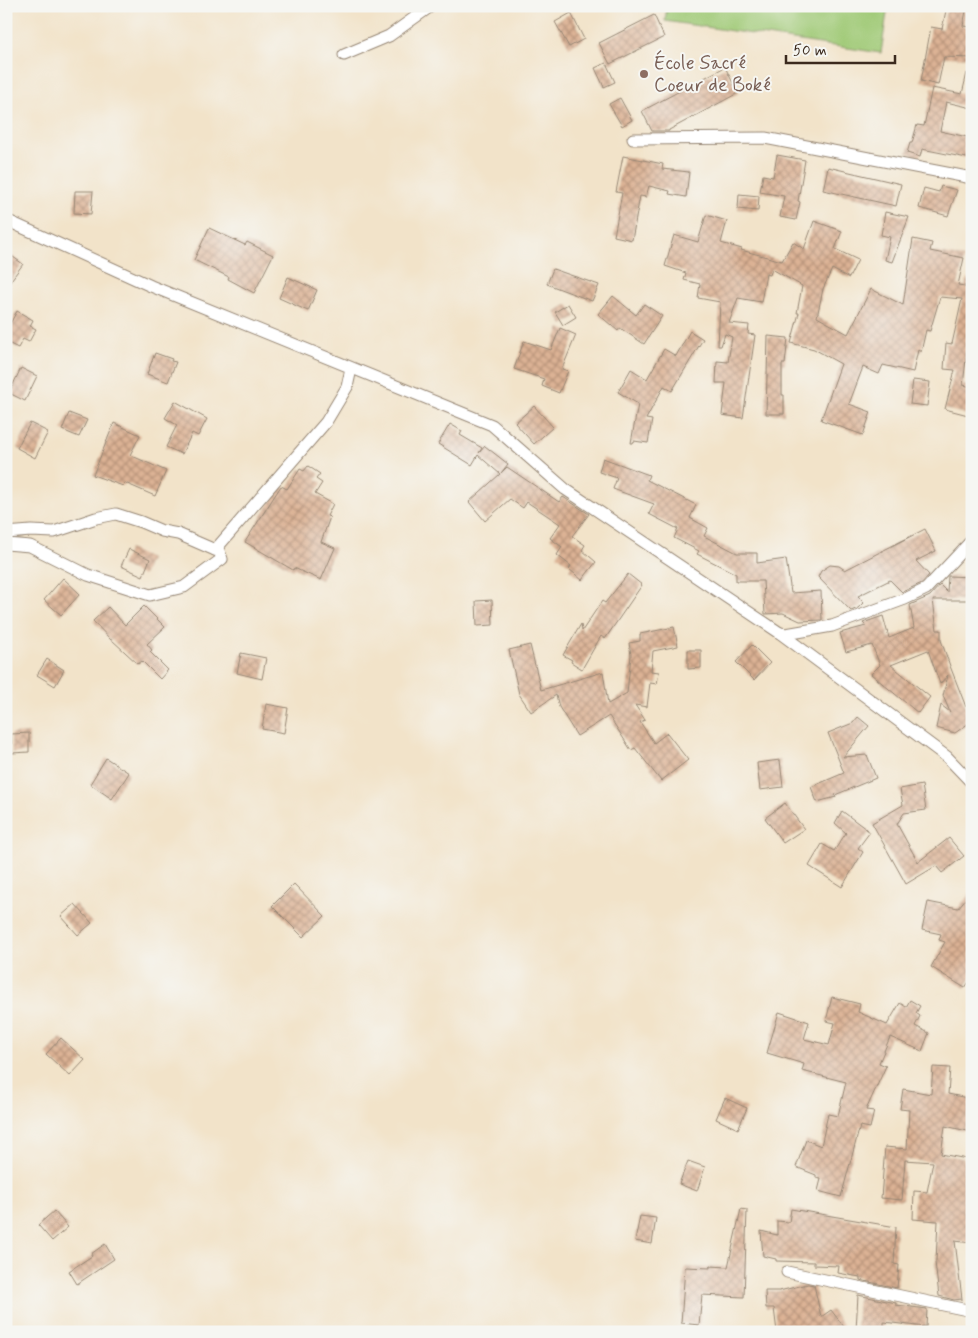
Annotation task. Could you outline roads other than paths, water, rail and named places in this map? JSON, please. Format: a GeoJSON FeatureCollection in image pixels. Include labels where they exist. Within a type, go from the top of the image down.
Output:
{"type":"FeatureCollection","features":[{"type":"Feature","properties":{"kind":"street"},"geometry":{"type":"LineString","coordinates":[[344,55],[389,36],[432,6]]}},
{"type":"Feature","properties":{"kind":"street"},"geometry":{"type":"LineString","coordinates":[[633,139],[765,138],[972,178]]}},
{"type":"Feature","properties":{"kind":"street"},"geometry":{"type":"LineString","coordinates":[[6,220],[151,286],[492,425],[566,489],[780,633],[948,756],[972,783]]}},
{"type":"Feature","properties":{"kind":"street"},"geometry":{"type":"LineString","coordinates":[[215,550],[326,422],[347,387],[351,369]]}},
{"type":"Feature","properties":{"kind":"street"},"geometry":{"type":"LineString","coordinates":[[6,533],[54,532],[96,518],[116,514],[162,531],[178,534],[219,551],[222,559],[184,587],[150,596],[88,575],[30,546],[6,544]]}},
{"type":"Feature","properties":{"kind":"street"},"geometry":{"type":"LineString","coordinates":[[780,633],[786,634],[832,626],[905,599],[926,589],[972,540]]}},
{"type":"Feature","properties":{"kind":"street"},"geometry":{"type":"LineString","coordinates":[[787,1272],[972,1311]]}},
{"type":"Feature","properties":{"kind":"place","name":"École Sacré Coeur de Boké"},"geometry":{"type":"Point","coordinates":[644,74]}}]}
